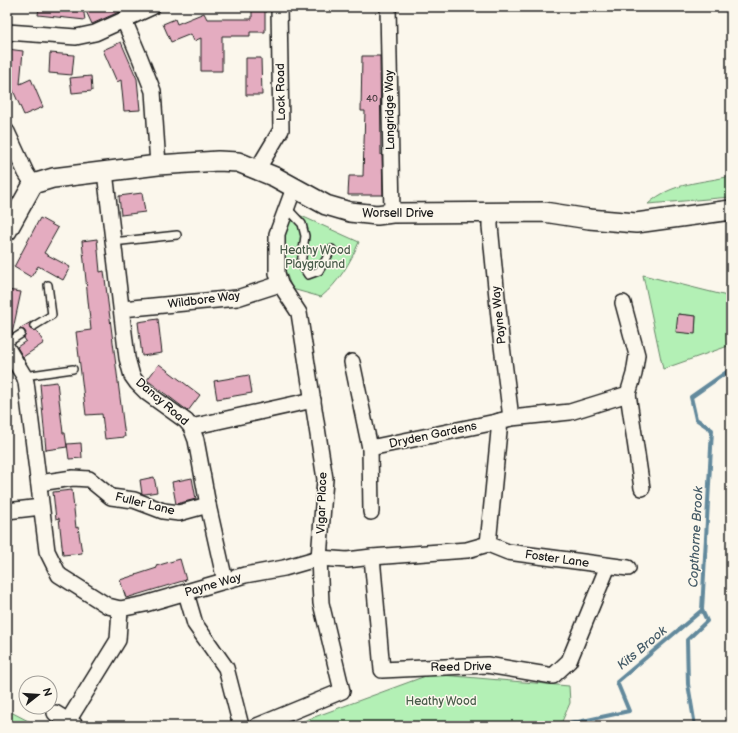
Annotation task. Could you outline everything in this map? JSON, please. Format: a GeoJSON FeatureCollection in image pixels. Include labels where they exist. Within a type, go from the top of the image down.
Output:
{"type":"FeatureCollection","features":[{"type":"Feature","properties":{"kind":"street","name":"Lock Road"},"geometry":{"type":"LineString","coordinates":[[257,170],[282,130],[279,7]]}},
{"type":"Feature","properties":{"kind":"street","name":"Langridge Way"},"geometry":{"type":"LineString","coordinates":[[388,7],[392,213]]}},
{"type":"Feature","properties":{"kind":"street"},"geometry":{"type":"LineString","coordinates":[[7,32],[76,37],[95,33],[147,8]]}},
{"type":"Feature","properties":{"kind":"street"},"geometry":{"type":"LineString","coordinates":[[124,20],[153,91],[158,166]]}},
{"type":"Feature","properties":{"kind":"street"},"geometry":{"type":"LineString","coordinates":[[7,231],[34,184],[26,173],[8,136]]}},
{"type":"Feature","properties":{"kind":"street","name":"Worsell Drive"},"geometry":{"type":"LineString","coordinates":[[34,184],[53,178],[218,161],[238,162],[275,177],[326,205],[350,212],[377,215],[392,213],[544,212],[589,219],[636,223],[731,210]]}},
{"type":"Feature","properties":{"kind":"street","name":"Dancy Road"},"geometry":{"type":"LineString","coordinates":[[105,172],[127,358],[132,376],[147,393],[186,421],[191,427],[196,440],[208,506],[225,581]]}},
{"type":"Feature","properties":{"kind":"street"},"geometry":{"type":"LineString","coordinates":[[280,284],[277,273],[277,234],[294,188]]}},
{"type":"Feature","properties":{"kind":"street","name":"Payne Way"},"geometry":{"type":"LineString","coordinates":[[120,609],[186,593],[245,575],[284,568],[319,558],[347,560],[467,550],[488,544],[502,420],[500,338],[490,213]]}},
{"type":"Feature","properties":{"kind":"street","name":"Wildbore Way"},"geometry":{"type":"LineString","coordinates":[[122,309],[237,298],[280,284]]}},
{"type":"Feature","properties":{"kind":"street","name":"Vigar Place"},"geometry":{"type":"LineString","coordinates":[[261,725],[342,691],[322,603],[319,558],[325,478],[299,312],[280,284]]}},
{"type":"Feature","properties":{"kind":"street"},"geometry":{"type":"LineString","coordinates":[[623,303],[637,355],[634,374],[628,394],[642,488]]}},
{"type":"Feature","properties":{"kind":"street"},"geometry":{"type":"LineString","coordinates":[[7,348],[24,376],[30,411],[46,551],[59,575],[108,606],[120,609],[118,640],[72,724],[58,715]]}},
{"type":"Feature","properties":{"kind":"street"},"geometry":{"type":"LineString","coordinates":[[352,362],[370,448],[371,512]]}},
{"type":"Feature","properties":{"kind":"street","name":"Dryden Gardens"},"geometry":{"type":"LineString","coordinates":[[370,448],[502,420],[570,412],[628,394]]}},
{"type":"Feature","properties":{"kind":"street"},"geometry":{"type":"LineString","coordinates":[[191,427],[313,400]]}},
{"type":"Feature","properties":{"kind":"street","name":"Fuller Lane"},"geometry":{"type":"LineString","coordinates":[[39,483],[73,478],[89,479],[111,497],[134,500],[163,511],[179,513],[208,506]]}},
{"type":"Feature","properties":{"kind":"street"},"geometry":{"type":"LineString","coordinates":[[7,511],[42,507]]}},
{"type":"Feature","properties":{"kind":"street","name":"Foster Lane"},"geometry":{"type":"LineString","coordinates":[[488,544],[508,552],[628,568]]}},
{"type":"Feature","properties":{"kind":"street","name":"Reed Drive"},"geometry":{"type":"LineString","coordinates":[[372,557],[382,670],[486,665],[553,676],[569,661],[608,566]]}},
{"type":"Feature","properties":{"kind":"street"},"geometry":{"type":"LineString","coordinates":[[186,593],[195,624],[226,668],[241,726]]}},
{"type":"Feature","properties":{"kind":"lane"},"geometry":{"type":"LineString","coordinates":[[286,207],[302,224],[305,236],[301,264],[308,275],[319,271],[332,249]]}},
{"type":"Feature","properties":{"kind":"lane"},"geometry":{"type":"LineString","coordinates":[[113,242],[177,235]]}},
{"type":"Feature","properties":{"kind":"lane"},"geometry":{"type":"LineString","coordinates":[[34,326],[52,315],[48,285]]}},
{"type":"Feature","properties":{"kind":"lane"},"geometry":{"type":"LineString","coordinates":[[7,343],[21,334]]}},
{"type":"Feature","properties":{"kind":"lane"},"geometry":{"type":"LineString","coordinates":[[24,376],[73,369]]}},
{"type":"Feature","properties":{"kind":"green space"},"geometry":{"type":"Polygon","coordinates":[[[731,176],[731,197],[648,204],[667,191],[677,187],[731,176]]]}},
{"type":"Feature","properties":{"kind":"green space","name":"Heathy Wood Playground"},"geometry":{"type":"Polygon","coordinates":[[[289,214],[297,214],[359,242],[343,272],[321,297],[292,289],[284,267],[283,241],[289,214]]]}},
{"type":"Feature","properties":{"kind":"green space"},"geometry":{"type":"Polygon","coordinates":[[[643,275],[731,297],[731,345],[663,369],[643,275]],[[678,314],[695,334],[696,316],[678,314]]]}},
{"type":"Feature","properties":{"kind":"green space","name":"Heathy Wood"},"geometry":{"type":"Polygon","coordinates":[[[431,674],[569,686],[570,703],[560,726],[290,726],[431,674]]]}},
{"type":"Feature","properties":{"kind":"green space"},"geometry":{"type":"Polygon","coordinates":[[[7,710],[38,726],[7,726],[7,710]]]}},
{"type":"Feature","properties":{"kind":"building"},"geometry":{"type":"Polygon","coordinates":[[[39,7],[83,7],[85,20],[38,15],[39,7]]]}},
{"type":"Feature","properties":{"kind":"building"},"geometry":{"type":"Polygon","coordinates":[[[84,7],[130,7],[92,24],[84,7]]]}},
{"type":"Feature","properties":{"kind":"building"},"geometry":{"type":"Polygon","coordinates":[[[252,11],[265,11],[265,32],[250,32],[250,36],[222,36],[222,71],[201,71],[201,38],[194,41],[191,34],[171,42],[163,24],[175,19],[177,24],[204,13],[207,19],[252,19],[252,11]]]}},
{"type":"Feature","properties":{"kind":"building"},"geometry":{"type":"Polygon","coordinates":[[[121,42],[137,79],[140,110],[124,111],[121,80],[117,82],[103,50],[121,42]]]}},
{"type":"Feature","properties":{"kind":"building"},"geometry":{"type":"Polygon","coordinates":[[[7,49],[23,51],[20,84],[31,79],[43,107],[24,115],[7,77],[7,49]]]}},
{"type":"Feature","properties":{"kind":"building"},"geometry":{"type":"Polygon","coordinates":[[[50,53],[74,55],[72,75],[49,73],[50,53]]]}},
{"type":"Feature","properties":{"kind":"building"},"geometry":{"type":"Polygon","coordinates":[[[362,56],[380,56],[383,195],[348,195],[349,176],[363,176],[365,111],[361,111],[362,56]]]}},
{"type":"Feature","properties":{"kind":"building"},"geometry":{"type":"Polygon","coordinates":[[[246,58],[261,58],[262,95],[246,95],[246,58]]]}},
{"type":"Feature","properties":{"kind":"building"},"geometry":{"type":"Polygon","coordinates":[[[91,76],[92,91],[72,93],[70,78],[91,76]]]}},
{"type":"Feature","properties":{"kind":"building"},"geometry":{"type":"Polygon","coordinates":[[[142,193],[145,212],[121,215],[119,196],[142,193]]]}},
{"type":"Feature","properties":{"kind":"building"},"geometry":{"type":"Polygon","coordinates":[[[40,218],[58,228],[44,253],[70,267],[63,280],[38,266],[31,277],[14,267],[40,218]]]}},
{"type":"Feature","properties":{"kind":"building"},"geometry":{"type":"Polygon","coordinates":[[[97,239],[100,272],[104,271],[125,437],[105,439],[102,414],[86,415],[76,332],[91,330],[82,241],[97,239]]]}},
{"type":"Feature","properties":{"kind":"building"},"geometry":{"type":"Polygon","coordinates":[[[7,290],[21,292],[12,334],[7,334],[7,290]]]}},
{"type":"Feature","properties":{"kind":"building"},"geometry":{"type":"Polygon","coordinates":[[[678,314],[696,316],[695,334],[676,332],[678,314]]]}},
{"type":"Feature","properties":{"kind":"building"},"geometry":{"type":"Polygon","coordinates":[[[158,319],[162,353],[142,356],[138,322],[158,319]]]}},
{"type":"Feature","properties":{"kind":"building"},"geometry":{"type":"Polygon","coordinates":[[[31,322],[29,326],[30,329],[34,331],[36,330],[44,343],[23,357],[17,347],[26,341],[24,338],[26,333],[24,330],[19,329],[31,322]]]}},
{"type":"Feature","properties":{"kind":"building"},"geometry":{"type":"Polygon","coordinates":[[[159,364],[200,395],[188,411],[147,380],[159,364]]]}},
{"type":"Feature","properties":{"kind":"building"},"geometry":{"type":"Polygon","coordinates":[[[249,375],[252,393],[217,399],[214,381],[249,375]]]}},
{"type":"Feature","properties":{"kind":"building"},"geometry":{"type":"Polygon","coordinates":[[[57,382],[63,433],[65,433],[67,447],[46,450],[40,384],[57,382]]]}},
{"type":"Feature","properties":{"kind":"building"},"geometry":{"type":"Polygon","coordinates":[[[81,443],[82,458],[69,459],[67,444],[81,443]]]}},
{"type":"Feature","properties":{"kind":"building"},"geometry":{"type":"Polygon","coordinates":[[[154,477],[157,492],[142,494],[140,480],[154,477]]]}},
{"type":"Feature","properties":{"kind":"building"},"geometry":{"type":"Polygon","coordinates":[[[192,478],[196,499],[176,504],[172,482],[192,478]]]}},
{"type":"Feature","properties":{"kind":"building"},"geometry":{"type":"Polygon","coordinates":[[[72,490],[76,528],[78,527],[82,553],[63,555],[59,518],[56,519],[53,492],[72,490]]]}},
{"type":"Feature","properties":{"kind":"building"},"geometry":{"type":"Polygon","coordinates":[[[180,559],[186,580],[126,598],[120,580],[157,568],[156,566],[180,559]]]}},
{"type":"Feature","properties":{"kind":"waterway","name":"Copthorne Brook"},"geometry":{"type":"LineString","coordinates":[[695,726],[688,684],[687,640],[707,621],[702,610],[712,430],[696,419],[691,397],[731,369]]}},
{"type":"Feature","properties":{"kind":"waterway","name":"Kits Brook"},"geometry":{"type":"LineString","coordinates":[[560,726],[629,711],[617,682],[702,610]]}}]}
